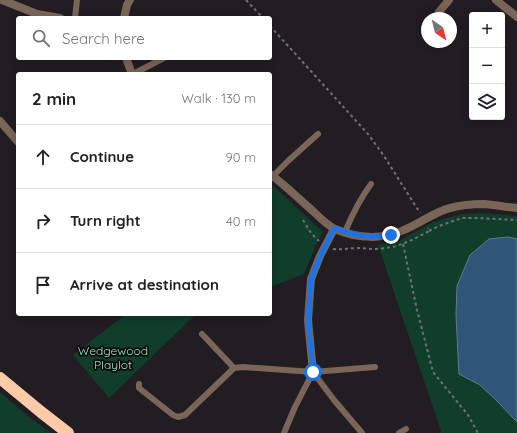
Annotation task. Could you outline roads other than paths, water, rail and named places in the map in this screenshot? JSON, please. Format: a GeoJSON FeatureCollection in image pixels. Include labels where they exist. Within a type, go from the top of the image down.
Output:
{"type":"FeatureCollection","features":[{"type":"Feature","properties":{"kind":"highway"},"geometry":{"type":"LineString","coordinates":[[0,378],[68,433]]}},
{"type":"Feature","properties":{"kind":"street"},"geometry":{"type":"LineString","coordinates":[[2,0],[37,14],[48,16]]}},
{"type":"Feature","properties":{"kind":"street"},"geometry":{"type":"LineString","coordinates":[[124,16],[130,0]]}},
{"type":"Feature","properties":{"kind":"street"},"geometry":{"type":"LineString","coordinates":[[439,12],[449,0]]}},
{"type":"Feature","properties":{"kind":"street"},"geometry":{"type":"LineString","coordinates":[[496,0],[517,18]]}},
{"type":"Feature","properties":{"kind":"street"},"geometry":{"type":"LineString","coordinates":[[127,60],[131,72]]}},
{"type":"Feature","properties":{"kind":"street"},"geometry":{"type":"LineString","coordinates":[[0,121],[16,140]]}},
{"type":"Feature","properties":{"kind":"street"},"geometry":{"type":"LineString","coordinates":[[272,176],[334,228],[366,237],[391,235],[407,229],[438,212],[449,208],[482,204],[517,208]]}},
{"type":"Feature","properties":{"kind":"street"},"geometry":{"type":"LineString","coordinates":[[313,372],[308,320],[311,279],[320,256],[334,228]]}},
{"type":"Feature","properties":{"kind":"lane"},"geometry":{"type":"LineString","coordinates":[[75,16],[77,0]]}},
{"type":"Feature","properties":{"kind":"lane"},"geometry":{"type":"LineString","coordinates":[[136,72],[160,60]]}},
{"type":"Feature","properties":{"kind":"lane"},"geometry":{"type":"LineString","coordinates":[[272,174],[318,134]]}},
{"type":"Feature","properties":{"kind":"lane"},"geometry":{"type":"LineString","coordinates":[[345,232],[358,203],[371,184]]}},
{"type":"Feature","properties":{"kind":"lane"},"geometry":{"type":"LineString","coordinates":[[202,334],[234,368]]}},
{"type":"Feature","properties":{"kind":"lane"},"geometry":{"type":"LineString","coordinates":[[139,384],[139,388],[173,415],[178,417],[186,415],[234,368],[243,367],[313,372],[375,367]]}},
{"type":"Feature","properties":{"kind":"lane"},"geometry":{"type":"LineString","coordinates":[[284,433],[295,406],[313,372]]}},
{"type":"Feature","properties":{"kind":"lane"},"geometry":{"type":"LineString","coordinates":[[313,372],[362,433]]}},
{"type":"Feature","properties":{"kind":"lane"},"geometry":{"type":"LineString","coordinates":[[399,433],[406,428]]}},
{"type":"Feature","properties":{"kind":"water"},"geometry":{"type":"Polygon","coordinates":[[[508,237],[517,239],[517,422],[480,385],[459,374],[456,315],[457,286],[470,255],[489,239],[508,237]]]}},
{"type":"Feature","properties":{"kind":"park label","name":"Wedgewood Playlot"},"geometry":{"type":"Point","coordinates":[113,357]}}]}
